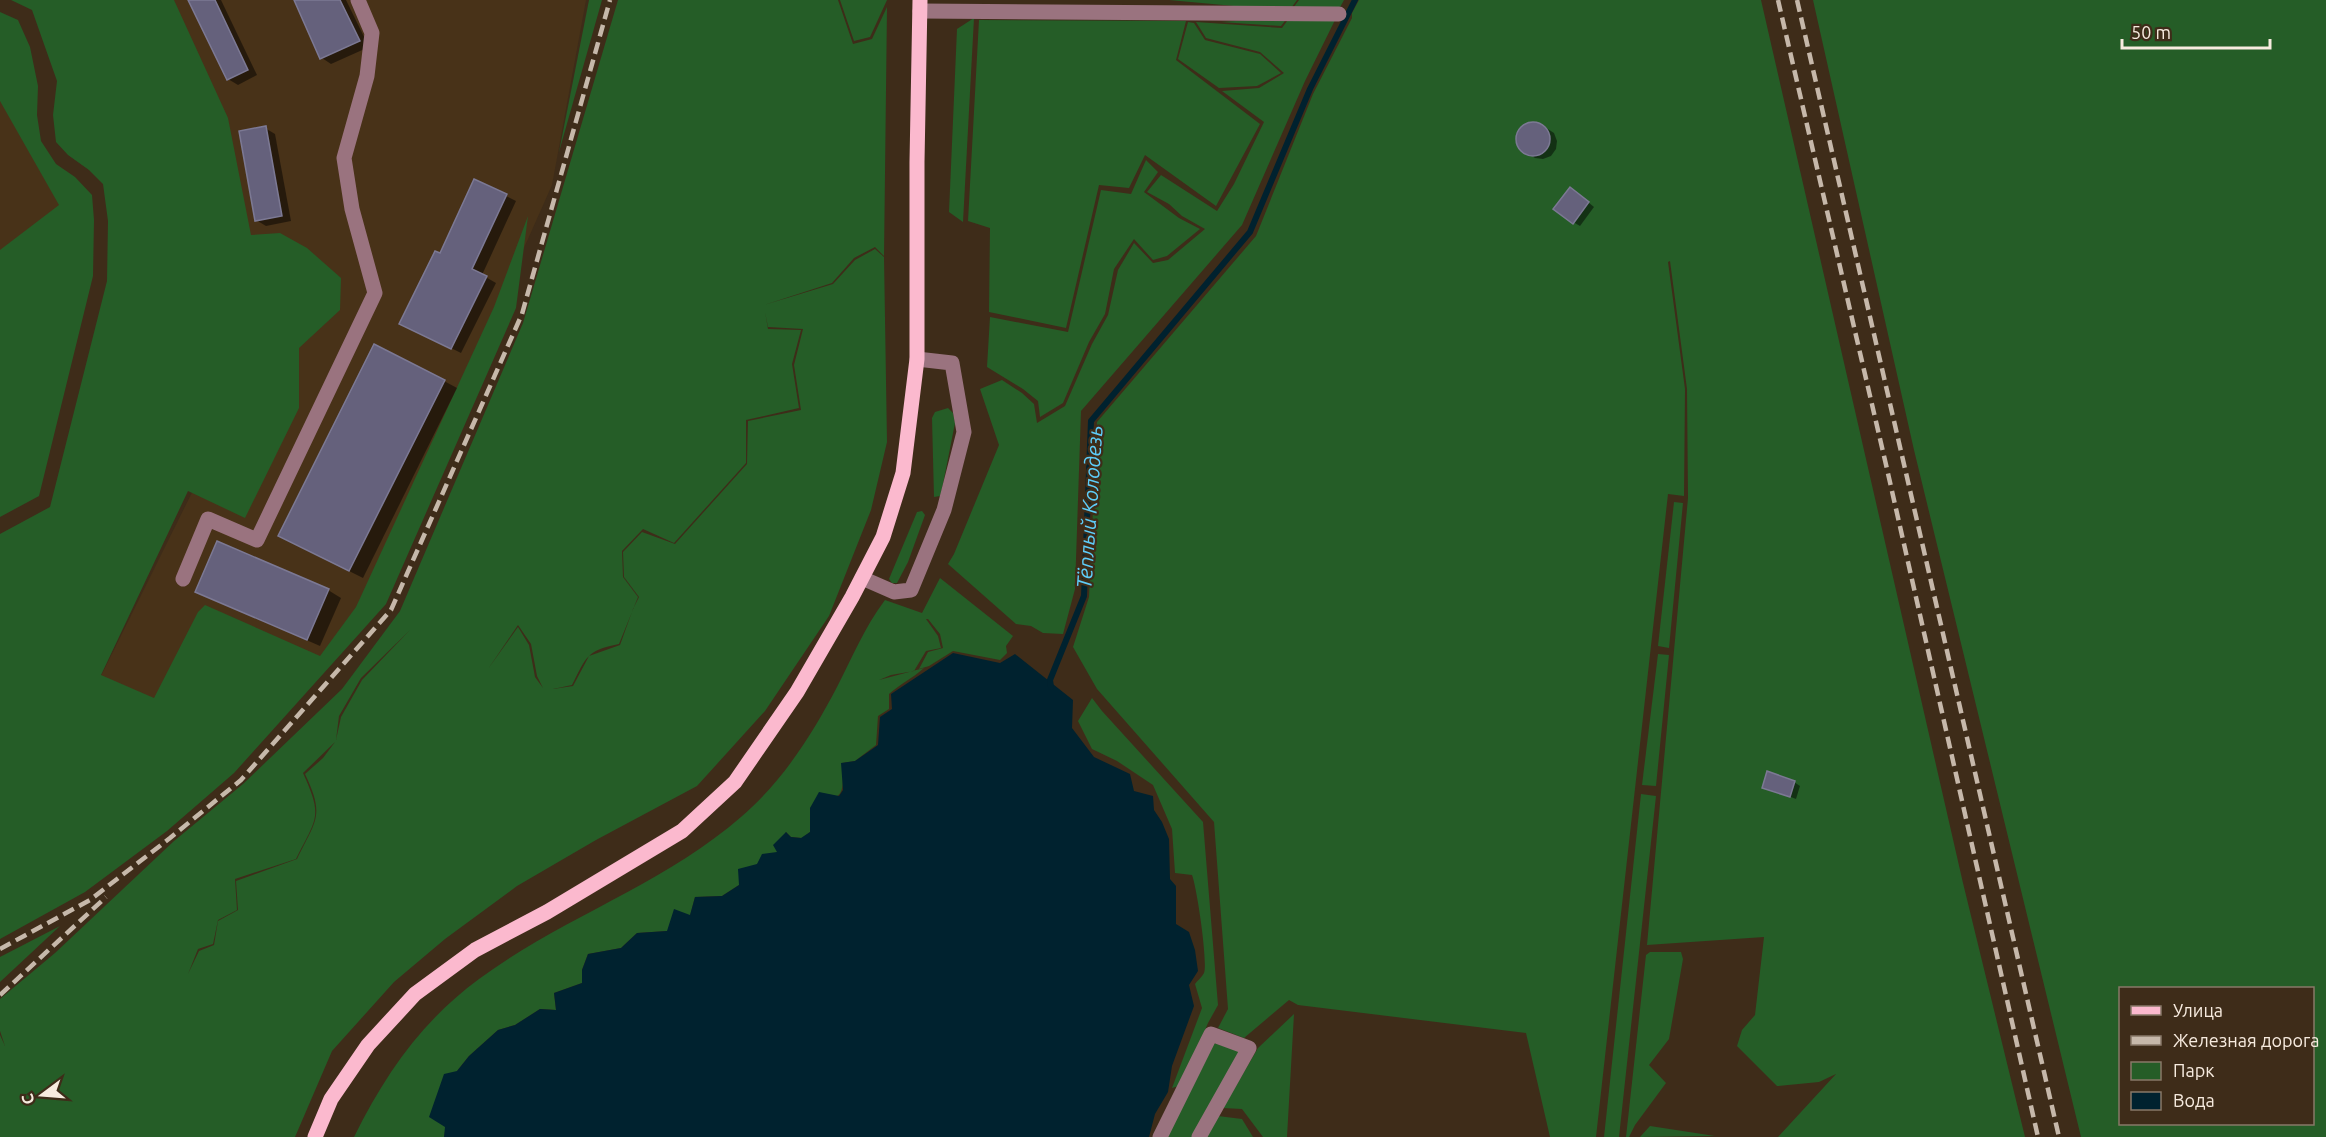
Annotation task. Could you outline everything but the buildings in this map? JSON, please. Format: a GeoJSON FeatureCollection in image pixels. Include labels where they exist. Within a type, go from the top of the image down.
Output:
{"type":"FeatureCollection","features":[{"type":"Feature","properties":{"kind":"main road"},"geometry":{"type":"LineString","coordinates":[[315,1137],[331,1099],[368,1045],[415,994],[475,950],[547,912],[682,831],[735,782],[797,692],[862,578],[883,537],[903,473],[917,359],[916,162],[920,5]]}},
{"type":"Feature","properties":{"kind":"street"},"geometry":{"type":"LineString","coordinates":[[183,579],[208,519],[257,540],[375,293],[351,209],[344,158],[367,76],[372,33],[358,0]]}},
{"type":"Feature","properties":{"kind":"street"},"geometry":{"type":"LineString","coordinates":[[920,5],[1339,14]]}},
{"type":"Feature","properties":{"kind":"street"},"geometry":{"type":"LineString","coordinates":[[862,578],[894,592],[910,590],[944,510],[964,432],[952,363],[917,359]]}},
{"type":"Feature","properties":{"kind":"street"},"geometry":{"type":"LineString","coordinates":[[1160,1137],[1211,1034],[1250,1048],[1199,1137]]}},
{"type":"Feature","properties":{"kind":"shaded area"},"geometry":{"type":"Polygon","coordinates":[[[164,0],[586,0],[552,185],[362,612],[322,663],[155,699],[101,676],[224,428],[164,0]]]}},
{"type":"Feature","properties":{"kind":"shaded area"},"geometry":{"type":"Polygon","coordinates":[[[0,88],[69,209],[0,258],[0,88]]]}},
{"type":"Feature","properties":{"kind":"green space"},"geometry":{"type":"Polygon","coordinates":[[[11,0],[174,0],[228,118],[251,235],[280,233],[307,248],[341,278],[340,310],[299,348],[299,408],[245,518],[188,491],[101,675],[154,698],[198,612],[205,605],[320,656],[356,607],[494,307],[528,216],[516,308],[386,604],[234,773],[167,831],[85,892],[0,939],[0,534],[50,507],[107,281],[108,221],[103,184],[56,142],[53,115],[57,81],[32,10],[11,0]]]}},
{"type":"Feature","properties":{"kind":"green space"},"geometry":{"type":"Polygon","coordinates":[[[589,0],[602,0],[559,152],[589,0]]]}},
{"type":"Feature","properties":{"kind":"green space"},"geometry":{"type":"Polygon","coordinates":[[[618,0],[838,0],[853,44],[872,39],[887,7],[884,256],[875,247],[854,258],[832,283],[764,305],[833,284],[855,260],[875,249],[884,257],[887,442],[871,510],[829,616],[765,711],[697,786],[596,840],[517,886],[445,939],[394,982],[332,1051],[295,1137],[0,1137],[0,1035],[5,1046],[0,1031],[0,999],[55,953],[174,841],[243,784],[342,689],[400,611],[523,323],[618,0]],[[765,312],[768,329],[801,330],[792,364],[799,408],[746,420],[746,463],[674,543],[643,529],[622,551],[623,577],[638,597],[634,607],[639,597],[624,577],[623,552],[642,532],[675,544],[747,464],[748,421],[801,410],[794,365],[803,329],[768,327],[765,312]],[[632,612],[619,644],[600,649],[589,656],[620,645],[632,612]],[[518,625],[488,669],[518,627],[529,645],[535,677],[543,688],[537,676],[531,644],[518,625]],[[410,630],[361,678],[339,716],[336,740],[341,717],[362,680],[410,630]],[[589,656],[572,685],[553,689],[573,686],[589,656]],[[335,742],[303,773],[315,808],[315,817],[296,859],[235,879],[237,910],[218,920],[213,944],[198,949],[188,974],[199,951],[214,945],[218,921],[238,910],[236,881],[297,859],[309,835],[316,818],[315,800],[305,774],[323,758],[335,742]]]}},
{"type":"Feature","properties":{"kind":"green space"},"geometry":{"type":"Polygon","coordinates":[[[840,0],[887,0],[870,37],[854,41],[840,0]]]}},
{"type":"Feature","properties":{"kind":"green space"},"geometry":{"type":"Polygon","coordinates":[[[1169,0],[1297,0],[1289,11],[1169,0]]]}},
{"type":"Feature","properties":{"kind":"green space"},"geometry":{"type":"Polygon","coordinates":[[[1299,0],[1344,0],[1338,11],[1290,12],[1299,0]]]}},
{"type":"Feature","properties":{"kind":"green space"},"geometry":{"type":"Polygon","coordinates":[[[1359,0],[1761,0],[1963,883],[2025,1137],[1778,1137],[1836,1074],[1819,1082],[1777,1086],[1737,1046],[1742,1030],[1755,1015],[1764,937],[1647,945],[1688,498],[1687,389],[1670,261],[1668,262],[1685,389],[1684,496],[1668,494],[1596,1137],[1550,1137],[1526,1033],[1298,1005],[1289,1000],[1244,1038],[1218,1028],[1228,1009],[1214,822],[1097,689],[1073,647],[1089,597],[1097,422],[1256,236],[1313,94],[1359,0]]]}},
{"type":"Feature","properties":{"kind":"green space"},"geometry":{"type":"Polygon","coordinates":[[[1813,0],[2326,0],[2326,1137],[2081,1137],[1914,450],[1813,0]]]}},
{"type":"Feature","properties":{"kind":"green space"},"geometry":{"type":"Polygon","coordinates":[[[0,12],[18,20],[30,47],[38,86],[37,115],[41,141],[56,164],[75,177],[92,195],[94,220],[93,276],[39,496],[0,517],[0,250],[59,205],[0,101],[0,12]]]}},
{"type":"Feature","properties":{"kind":"green space"},"geometry":{"type":"Polygon","coordinates":[[[1337,16],[1305,81],[1242,225],[1081,411],[1075,589],[1063,634],[1043,633],[1031,626],[1016,624],[948,564],[999,445],[980,389],[1002,380],[1034,404],[1037,423],[1065,406],[1092,344],[1108,315],[1118,270],[1134,243],[1153,263],[1168,260],[1205,229],[1147,192],[1161,175],[1217,211],[1234,184],[1264,122],[1222,91],[1259,88],[1284,73],[1260,52],[1206,38],[1196,22],[1282,28],[1290,17],[1337,16]]]}},
{"type":"Feature","properties":{"kind":"green space"},"geometry":{"type":"Polygon","coordinates":[[[1288,17],[1281,26],[1221,22],[1288,17]]]}},
{"type":"Feature","properties":{"kind":"green space"},"geometry":{"type":"Polygon","coordinates":[[[974,18],[963,222],[949,212],[957,29],[974,18]]]}},
{"type":"Feature","properties":{"kind":"green space"},"geometry":{"type":"Polygon","coordinates":[[[979,20],[1186,21],[1176,60],[1260,124],[1216,206],[1145,155],[1129,188],[1099,185],[1066,328],[989,312],[990,228],[968,221],[979,20]]]}},
{"type":"Feature","properties":{"kind":"green space"},"geometry":{"type":"Polygon","coordinates":[[[1188,22],[1194,23],[1205,40],[1260,54],[1281,73],[1257,86],[1219,88],[1178,59],[1188,22]]]}},
{"type":"Feature","properties":{"kind":"green space"},"geometry":{"type":"Polygon","coordinates":[[[1146,160],[1158,172],[1144,192],[1179,218],[1200,229],[1167,256],[1153,260],[1134,239],[1114,269],[1105,314],[1089,342],[1063,403],[1040,417],[1038,401],[987,367],[990,317],[1068,332],[1101,190],[1131,194],[1146,160]]]}},
{"type":"Feature","properties":{"kind":"green space"},"geometry":{"type":"Polygon","coordinates":[[[948,408],[953,413],[955,423],[942,489],[940,496],[934,497],[932,418],[935,412],[948,408]]]}},
{"type":"Feature","properties":{"kind":"green space"},"geometry":{"type":"Polygon","coordinates":[[[1674,502],[1683,503],[1669,648],[1658,646],[1674,502]]]}},
{"type":"Feature","properties":{"kind":"green space"},"geometry":{"type":"Polygon","coordinates":[[[922,511],[925,515],[908,562],[897,583],[892,583],[889,579],[917,512],[922,511]]]}},
{"type":"Feature","properties":{"kind":"green space"},"geometry":{"type":"Polygon","coordinates":[[[940,578],[1013,636],[1006,646],[1007,653],[1000,660],[953,651],[929,666],[919,669],[928,652],[943,648],[940,634],[926,619],[938,636],[941,648],[926,651],[914,671],[924,668],[889,694],[889,709],[878,716],[876,745],[855,761],[842,763],[843,784],[839,794],[829,801],[810,808],[810,832],[802,838],[791,837],[786,832],[778,852],[757,864],[739,885],[722,896],[695,897],[690,916],[667,931],[637,933],[621,948],[588,954],[582,970],[582,983],[554,993],[556,1010],[540,1009],[515,1025],[498,1030],[469,1056],[457,1071],[444,1137],[354,1137],[392,1070],[422,1031],[458,996],[511,957],[645,882],[711,841],[741,817],[770,789],[806,740],[885,600],[922,613],[940,578]],[[910,672],[891,675],[879,680],[910,672]]]}},
{"type":"Feature","properties":{"kind":"green space"},"geometry":{"type":"Polygon","coordinates":[[[1658,654],[1669,655],[1656,786],[1642,785],[1658,654]]]}},
{"type":"Feature","properties":{"kind":"green space"},"geometry":{"type":"Polygon","coordinates":[[[1092,698],[1203,822],[1218,1005],[1182,1085],[1172,1088],[1202,1008],[1195,984],[1204,973],[1205,955],[1194,883],[1192,875],[1175,873],[1172,829],[1153,785],[1117,761],[1092,749],[1078,721],[1092,698]]]}},
{"type":"Feature","properties":{"kind":"green space"},"geometry":{"type":"Polygon","coordinates":[[[1641,794],[1656,796],[1619,1137],[1604,1137],[1641,794]]]}},
{"type":"Feature","properties":{"kind":"green space"},"geometry":{"type":"Polygon","coordinates":[[[60,926],[0,982],[0,957],[60,926]]]}},
{"type":"Feature","properties":{"kind":"green space"},"geometry":{"type":"Polygon","coordinates":[[[1650,952],[1681,952],[1683,959],[1669,1039],[1649,1065],[1666,1083],[1635,1125],[1629,1137],[1626,1137],[1646,955],[1650,952]]]}},
{"type":"Feature","properties":{"kind":"green space"},"geometry":{"type":"Polygon","coordinates":[[[1294,1014],[1287,1137],[1263,1137],[1242,1109],[1223,1108],[1258,1048],[1294,1014]]]}},
{"type":"Feature","properties":{"kind":"green space"},"geometry":{"type":"Polygon","coordinates":[[[1211,1042],[1240,1051],[1192,1137],[1167,1137],[1211,1042]]]}},
{"type":"Feature","properties":{"kind":"green space"},"geometry":{"type":"Polygon","coordinates":[[[1218,1116],[1242,1119],[1253,1137],[1204,1137],[1218,1116]]]}},
{"type":"Feature","properties":{"kind":"green space"},"geometry":{"type":"Polygon","coordinates":[[[1650,1126],[1715,1136],[1640,1137],[1650,1126]]]}},
{"type":"Feature","properties":{"kind":"water"},"geometry":{"type":"Polygon","coordinates":[[[953,653],[1000,663],[1015,654],[1073,700],[1072,728],[1094,757],[1130,774],[1134,791],[1153,796],[1154,810],[1169,839],[1170,879],[1176,886],[1176,924],[1189,932],[1198,971],[1189,985],[1194,1006],[1172,1066],[1168,1092],[1155,1114],[1149,1137],[444,1137],[445,1127],[429,1117],[444,1074],[457,1071],[469,1056],[498,1030],[515,1025],[540,1009],[556,1010],[554,993],[582,983],[582,970],[588,954],[621,948],[637,933],[667,931],[674,909],[690,915],[695,897],[722,896],[739,885],[738,869],[757,864],[762,854],[777,852],[773,845],[786,832],[791,837],[801,838],[810,832],[810,808],[819,792],[839,796],[843,790],[841,763],[855,761],[878,745],[880,717],[892,709],[891,694],[953,653]]]}},
{"type":"Feature","properties":{"kind":"waterway","name":"Тёплый Колодезь"},"geometry":{"type":"LineString","coordinates":[[1051,687],[1050,680],[1084,596],[1091,421],[1250,232],[1310,89],[1355,0]]}},
{"type":"Feature","properties":{"kind":"railway"},"geometry":{"type":"LineString","coordinates":[[0,949],[90,900],[241,780],[391,610],[522,314],[610,0]]}},
{"type":"Feature","properties":{"kind":"railway"},"geometry":{"type":"LineString","coordinates":[[1778,0],[2038,1137]]}},
{"type":"Feature","properties":{"kind":"railway"},"geometry":{"type":"LineString","coordinates":[[1797,0],[2059,1137]]}},
{"type":"Feature","properties":{"kind":"railway"},"geometry":{"type":"LineString","coordinates":[[0,995],[106,897]]}}]}
